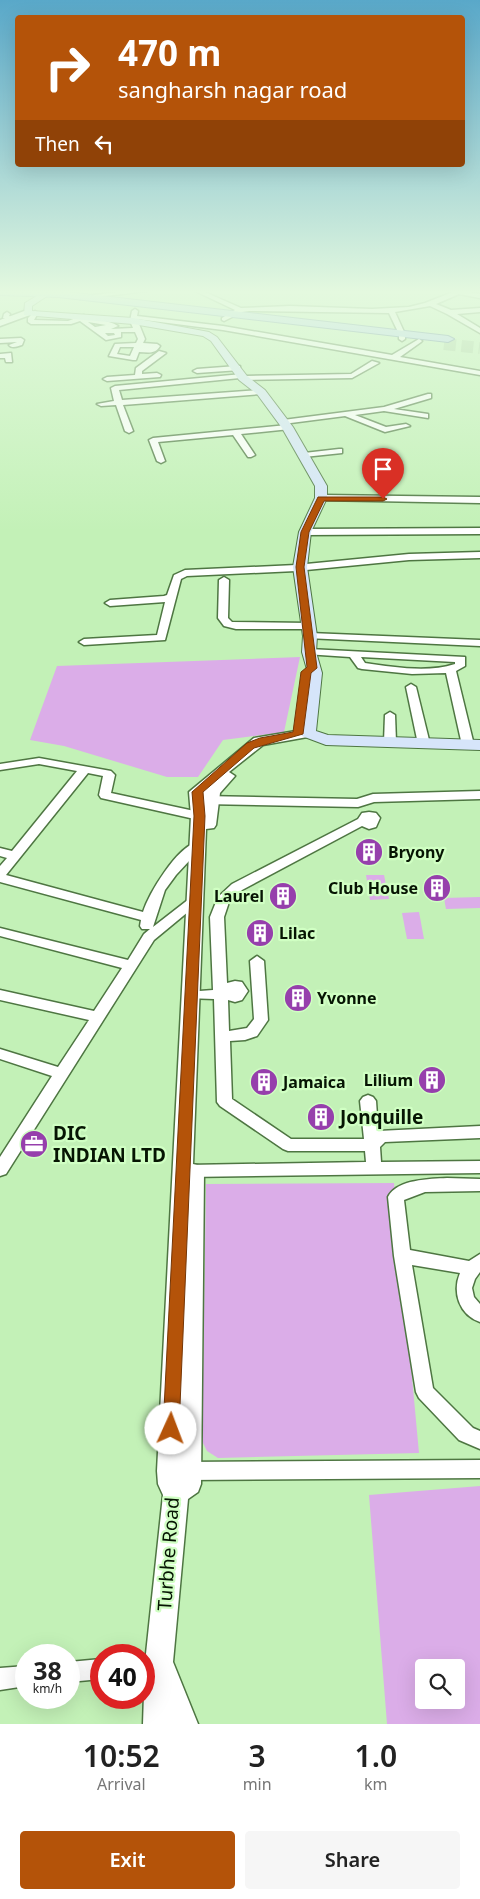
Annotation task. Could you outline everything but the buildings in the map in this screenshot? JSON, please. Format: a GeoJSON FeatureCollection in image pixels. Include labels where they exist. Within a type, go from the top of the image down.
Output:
{"type":"FeatureCollection","features":[{"type":"Feature","properties":{"kind":"main road"},"geometry":{"type":"LineString","coordinates":[[238,370],[261,392],[285,424],[321,486],[321,498],[305,532],[300,567],[309,631],[309,652],[314,673],[307,736]]}},
{"type":"Feature","properties":{"kind":"main road"},"geometry":{"type":"LineString","coordinates":[[307,736],[476,747]]}},
{"type":"Feature","properties":{"kind":"main road"},"geometry":{"type":"LineString","coordinates":[[307,736],[320,746],[476,747]]}},
{"type":"Feature","properties":{"kind":"street"},"geometry":{"type":"LineString","coordinates":[[138,376],[139,370]]}},
{"type":"Feature","properties":{"kind":"street"},"geometry":{"type":"LineString","coordinates":[[188,372],[352,376],[362,370]]}},
{"type":"Feature","properties":{"kind":"street"},"geometry":{"type":"LineString","coordinates":[[465,370],[480,373]]}},
{"type":"Feature","properties":{"kind":"street"},"geometry":{"type":"LineString","coordinates":[[107,379],[168,374]]}},
{"type":"Feature","properties":{"kind":"street"},"geometry":{"type":"LineString","coordinates":[[129,431],[115,388],[241,374]]}},
{"type":"Feature","properties":{"kind":"street"},"geometry":{"type":"LineString","coordinates":[[179,381],[190,397]]}},
{"type":"Feature","properties":{"kind":"street"},"geometry":{"type":"LineString","coordinates":[[102,404],[118,401],[261,392]]}},
{"type":"Feature","properties":{"kind":"street"},"geometry":{"type":"LineString","coordinates":[[161,460],[153,440],[238,434],[346,414],[385,410],[428,396]]}},
{"type":"Feature","properties":{"kind":"street"},"geometry":{"type":"LineString","coordinates":[[385,410],[425,416]]}},
{"type":"Feature","properties":{"kind":"street"},"geometry":{"type":"LineString","coordinates":[[346,414],[385,430],[406,426]]}},
{"type":"Feature","properties":{"kind":"street"},"geometry":{"type":"LineString","coordinates":[[238,434],[251,454]]}},
{"type":"Feature","properties":{"kind":"street"},"geometry":{"type":"LineString","coordinates":[[304,455],[339,451]]}},
{"type":"Feature","properties":{"kind":"street"},"geometry":{"type":"LineString","coordinates":[[321,498],[458,496],[480,500]]}},
{"type":"Feature","properties":{"kind":"street"},"geometry":{"type":"LineString","coordinates":[[305,532],[480,531]]}},
{"type":"Feature","properties":{"kind":"street"},"geometry":{"type":"LineString","coordinates":[[84,642],[161,638],[178,576],[185,573],[300,567],[409,557],[479,556]]}},
{"type":"Feature","properties":{"kind":"street"},"geometry":{"type":"LineString","coordinates":[[224,580],[223,618],[228,624],[236,626],[480,643]]}},
{"type":"Feature","properties":{"kind":"street"},"geometry":{"type":"LineString","coordinates":[[110,603],[159,600],[171,596]]}},
{"type":"Feature","properties":{"kind":"street"},"geometry":{"type":"LineString","coordinates":[[309,652],[353,654],[461,659],[460,666],[451,670],[362,666],[353,654]]}},
{"type":"Feature","properties":{"kind":"street"},"geometry":{"type":"LineString","coordinates":[[451,670],[476,747]]}},
{"type":"Feature","properties":{"kind":"street"},"geometry":{"type":"LineString","coordinates":[[411,687],[424,744]]}},
{"type":"Feature","properties":{"kind":"street"},"geometry":{"type":"LineString","coordinates":[[390,716],[390,742]]}},
{"type":"Feature","properties":{"kind":"street"},"geometry":{"type":"LineString","coordinates":[[196,992],[194,902],[197,846],[202,805],[222,781],[259,748],[307,736]]}},
{"type":"Feature","properties":{"kind":"street"},"geometry":{"type":"LineString","coordinates":[[0,767],[39,760],[86,768],[109,775],[104,795],[202,805],[365,802],[480,795]]}},
{"type":"Feature","properties":{"kind":"street"},"geometry":{"type":"LineString","coordinates":[[0,874],[86,768]]}},
{"type":"Feature","properties":{"kind":"street"},"geometry":{"type":"LineString","coordinates":[[394,800],[480,800]]}},
{"type":"Feature","properties":{"kind":"street"},"geometry":{"type":"LineString","coordinates":[[365,802],[367,818],[237,887],[223,900],[217,917],[225,992],[222,1036],[225,1102],[288,1145],[372,1145],[381,1136],[480,1132]]}},
{"type":"Feature","properties":{"kind":"street"},"geometry":{"type":"LineString","coordinates":[[196,992],[203,903],[202,805]]}},
{"type":"Feature","properties":{"kind":"street"},"geometry":{"type":"LineString","coordinates":[[149,937],[147,925],[151,906],[164,878],[197,846]]}},
{"type":"Feature","properties":{"kind":"street"},"geometry":{"type":"LineString","coordinates":[[0,852],[14,856]]}},
{"type":"Feature","properties":{"kind":"street"},"geometry":{"type":"LineString","coordinates":[[0,878],[148,918]]}},
{"type":"Feature","properties":{"kind":"street"},"geometry":{"type":"LineString","coordinates":[[0,1170],[149,937],[194,902]]}},
{"type":"Feature","properties":{"kind":"street"},"geometry":{"type":"LineString","coordinates":[[0,932],[130,965]]}},
{"type":"Feature","properties":{"kind":"street"},"geometry":{"type":"LineString","coordinates":[[222,1036],[245,1035],[252,1032],[260,1020],[256,961]]}},
{"type":"Feature","properties":{"kind":"street"},"geometry":{"type":"LineString","coordinates":[[196,992],[225,992]]}},
{"type":"Feature","properties":{"kind":"street","name":"Turbhe Road"},"geometry":{"type":"LineString","coordinates":[[155,1644],[178,1478],[196,992]]}},
{"type":"Feature","properties":{"kind":"street"},"geometry":{"type":"LineString","coordinates":[[0,995],[98,1017]]}},
{"type":"Feature","properties":{"kind":"street"},"geometry":{"type":"LineString","coordinates":[[0,1054],[63,1074]]}},
{"type":"Feature","properties":{"kind":"street"},"geometry":{"type":"LineString","coordinates":[[368,1101],[374,1168]]}},
{"type":"Feature","properties":{"kind":"street"},"geometry":{"type":"LineString","coordinates":[[189,1171],[480,1167]]}},
{"type":"Feature","properties":{"kind":"street"},"geometry":{"type":"LineString","coordinates":[[480,1185],[427,1186],[406,1189],[396,1197],[402,1256],[425,1392],[466,1434],[480,1440]]}},
{"type":"Feature","properties":{"kind":"street"},"geometry":{"type":"LineString","coordinates":[[402,1256],[476,1265]]}},
{"type":"Feature","properties":{"kind":"street"},"geometry":{"type":"LineString","coordinates":[[476,1265],[466,1277],[465,1294],[468,1305],[480,1315]]}},
{"type":"Feature","properties":{"kind":"street"},"geometry":{"type":"LineString","coordinates":[[178,1478],[480,1469]]}},
{"type":"Feature","properties":{"kind":"street"},"geometry":{"type":"LineString","coordinates":[[155,1669],[184,1724]]}},
{"type":"Feature","properties":{"kind":"street"},"geometry":{"type":"LineString","coordinates":[[0,1679],[15,1677]]}},
{"type":"Feature","properties":{"kind":"street","name":"Turbhe Road"},"geometry":{"type":"LineString","coordinates":[[155,1700],[157,1724]]}},
{"type":"Feature","properties":{"kind":"shaded area"},"geometry":{"type":"Polygon","coordinates":[[[300,657],[284,732],[223,740],[198,777],[167,777],[64,746],[30,740],[57,666],[300,657]]]}},
{"type":"Feature","properties":{"kind":"shaded area"},"geometry":{"type":"Polygon","coordinates":[[[366,875],[384,875],[389,899],[370,900],[366,875]]]}},
{"type":"Feature","properties":{"kind":"shaded area"},"geometry":{"type":"Polygon","coordinates":[[[480,897],[480,908],[446,909],[444,898],[480,897]]]}},
{"type":"Feature","properties":{"kind":"shaded area"},"geometry":{"type":"Polygon","coordinates":[[[419,912],[424,939],[407,939],[402,913],[419,912]]]}},
{"type":"Feature","properties":{"kind":"shaded area"},"geometry":{"type":"Polygon","coordinates":[[[394,1183],[419,1453],[218,1458],[207,1451],[202,1441],[206,1184],[394,1183]]]}},
{"type":"Feature","properties":{"kind":"shaded area"},"geometry":{"type":"Polygon","coordinates":[[[480,1486],[480,1724],[387,1724],[369,1495],[480,1486]]]}},
{"type":"Feature","properties":{"kind":"place","name":"Bryony"},"geometry":{"type":"Point","coordinates":[369,852]}},
{"type":"Feature","properties":{"kind":"place","name":"Club House"},"geometry":{"type":"Point","coordinates":[437,888]}},
{"type":"Feature","properties":{"kind":"place","name":"Laurel"},"geometry":{"type":"Point","coordinates":[283,896]}},
{"type":"Feature","properties":{"kind":"place","name":"Lilac"},"geometry":{"type":"Point","coordinates":[260,933]}},
{"type":"Feature","properties":{"kind":"place","name":"Yvonne"},"geometry":{"type":"Point","coordinates":[298,998]}},
{"type":"Feature","properties":{"kind":"place","name":"Lilium"},"geometry":{"type":"Point","coordinates":[432,1080]}},
{"type":"Feature","properties":{"kind":"place","name":"Jamaica"},"geometry":{"type":"Point","coordinates":[264,1082]}},
{"type":"Feature","properties":{"kind":"place","name":"Jonquille"},"geometry":{"type":"Point","coordinates":[321,1117]}},
{"type":"Feature","properties":{"kind":"place","name":"DIC INDIAN LTD"},"geometry":{"type":"Point","coordinates":[34,1144]}},
{"type":"Feature","properties":{"kind":"route"},"geometry":{"type":"LineString","coordinates":[[171,1429],[184,1171],[199,816],[198,792],[210,779],[251,746],[260,742],[298,734],[306,672],[312,668],[309,652],[310,636],[300,567],[305,532],[321,498],[383,499]]}}]}
